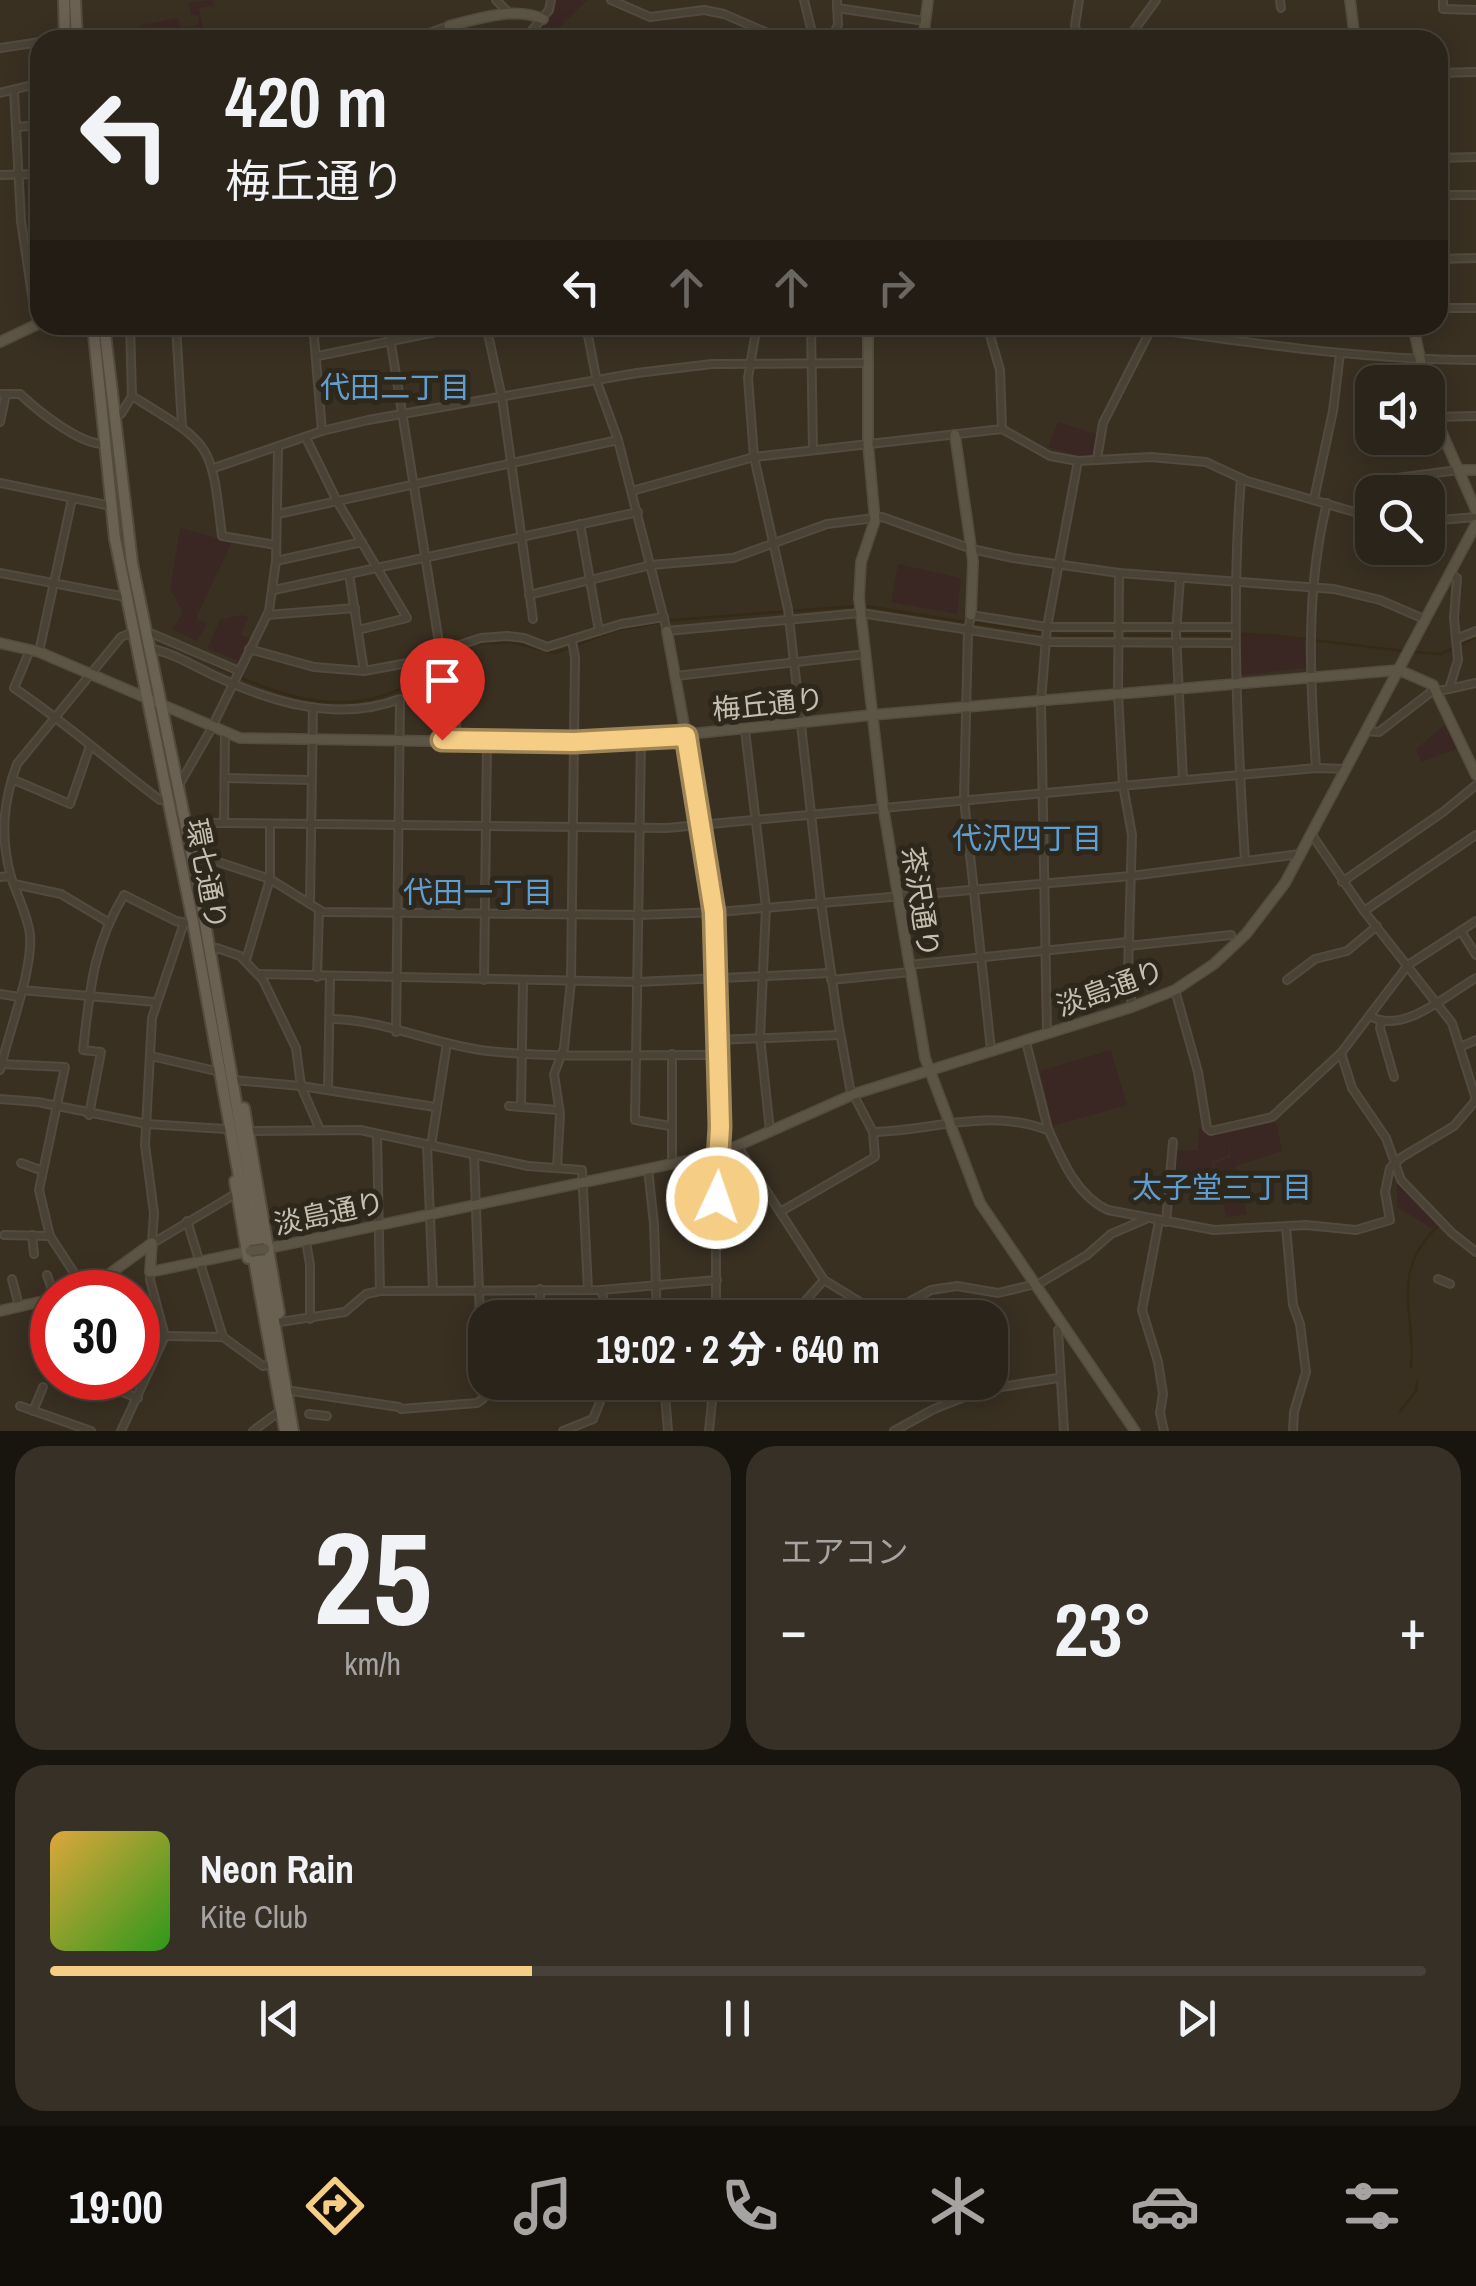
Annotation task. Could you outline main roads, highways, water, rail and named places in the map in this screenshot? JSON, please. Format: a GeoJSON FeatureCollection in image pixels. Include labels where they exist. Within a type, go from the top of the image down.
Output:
{"type":"FeatureCollection","features":[{"type":"Feature","properties":{"kind":"main road"},"geometry":{"type":"LineString","coordinates":[[64,0],[65,30]]}},
{"type":"Feature","properties":{"kind":"main road"},"geometry":{"type":"LineString","coordinates":[[68,30],[75,0]]}},
{"type":"Feature","properties":{"kind":"main road","name":"環七通り"},"geometry":{"type":"LineString","coordinates":[[94,335],[111,506],[127,597],[148,648],[192,854],[282,1431]]}},
{"type":"Feature","properties":{"kind":"main road","name":"環七通り"},"geometry":{"type":"LineString","coordinates":[[105,335],[148,699],[169,798],[188,922],[225,1078],[295,1431]]}},
{"type":"Feature","properties":{"kind":"main road"},"geometry":{"type":"LineString","coordinates":[[225,1078],[225,1129],[282,1431]]}},
{"type":"Feature","properties":{"kind":"main road"},"geometry":{"type":"LineString","coordinates":[[225,1078],[242,1100],[249,1131],[280,1322],[298,1392],[295,1431]]}},
{"type":"Feature","properties":{"kind":"waterway"},"geometry":{"type":"LineString","coordinates":[[472,644],[511,642],[555,653],[616,630],[674,620],[857,606]]}},
{"type":"Feature","properties":{"kind":"waterway"},"geometry":{"type":"LineString","coordinates":[[865,606],[966,622]]}},
{"type":"Feature","properties":{"kind":"waterway"},"geometry":{"type":"LineString","coordinates":[[974,623],[1062,635],[1115,635]]}},
{"type":"Feature","properties":{"kind":"waterway"},"geometry":{"type":"LineString","coordinates":[[1123,635],[1272,635],[1404,651]]}},
{"type":"Feature","properties":{"kind":"waterway"},"geometry":{"type":"LineString","coordinates":[[1412,652],[1441,654],[1476,637]]}},
{"type":"Feature","properties":{"kind":"waterway"},"geometry":{"type":"LineString","coordinates":[[190,653],[264,687],[316,701],[343,702],[370,699],[414,684],[440,661]]}},
{"type":"Feature","properties":{"kind":"waterway"},"geometry":{"type":"LineString","coordinates":[[1411,1367],[1409,1277],[1422,1244],[1437,1227]]}},
{"type":"Feature","properties":{"kind":"waterway"},"geometry":{"type":"LineString","coordinates":[[1400,1411],[1416,1391],[1417,1382]]}},
{"type":"Feature","properties":{"kind":"district","name":"代田二丁目"},"geometry":{"type":"Point","coordinates":[395,388]}},
{"type":"Feature","properties":{"kind":"district","name":"代沢四丁目"},"geometry":{"type":"Point","coordinates":[1027,839]}},
{"type":"Feature","properties":{"kind":"district","name":"代田一丁目"},"geometry":{"type":"Point","coordinates":[478,893]}},
{"type":"Feature","properties":{"kind":"district","name":"太子堂三丁目"},"geometry":{"type":"Point","coordinates":[1222,1188]}}]}
